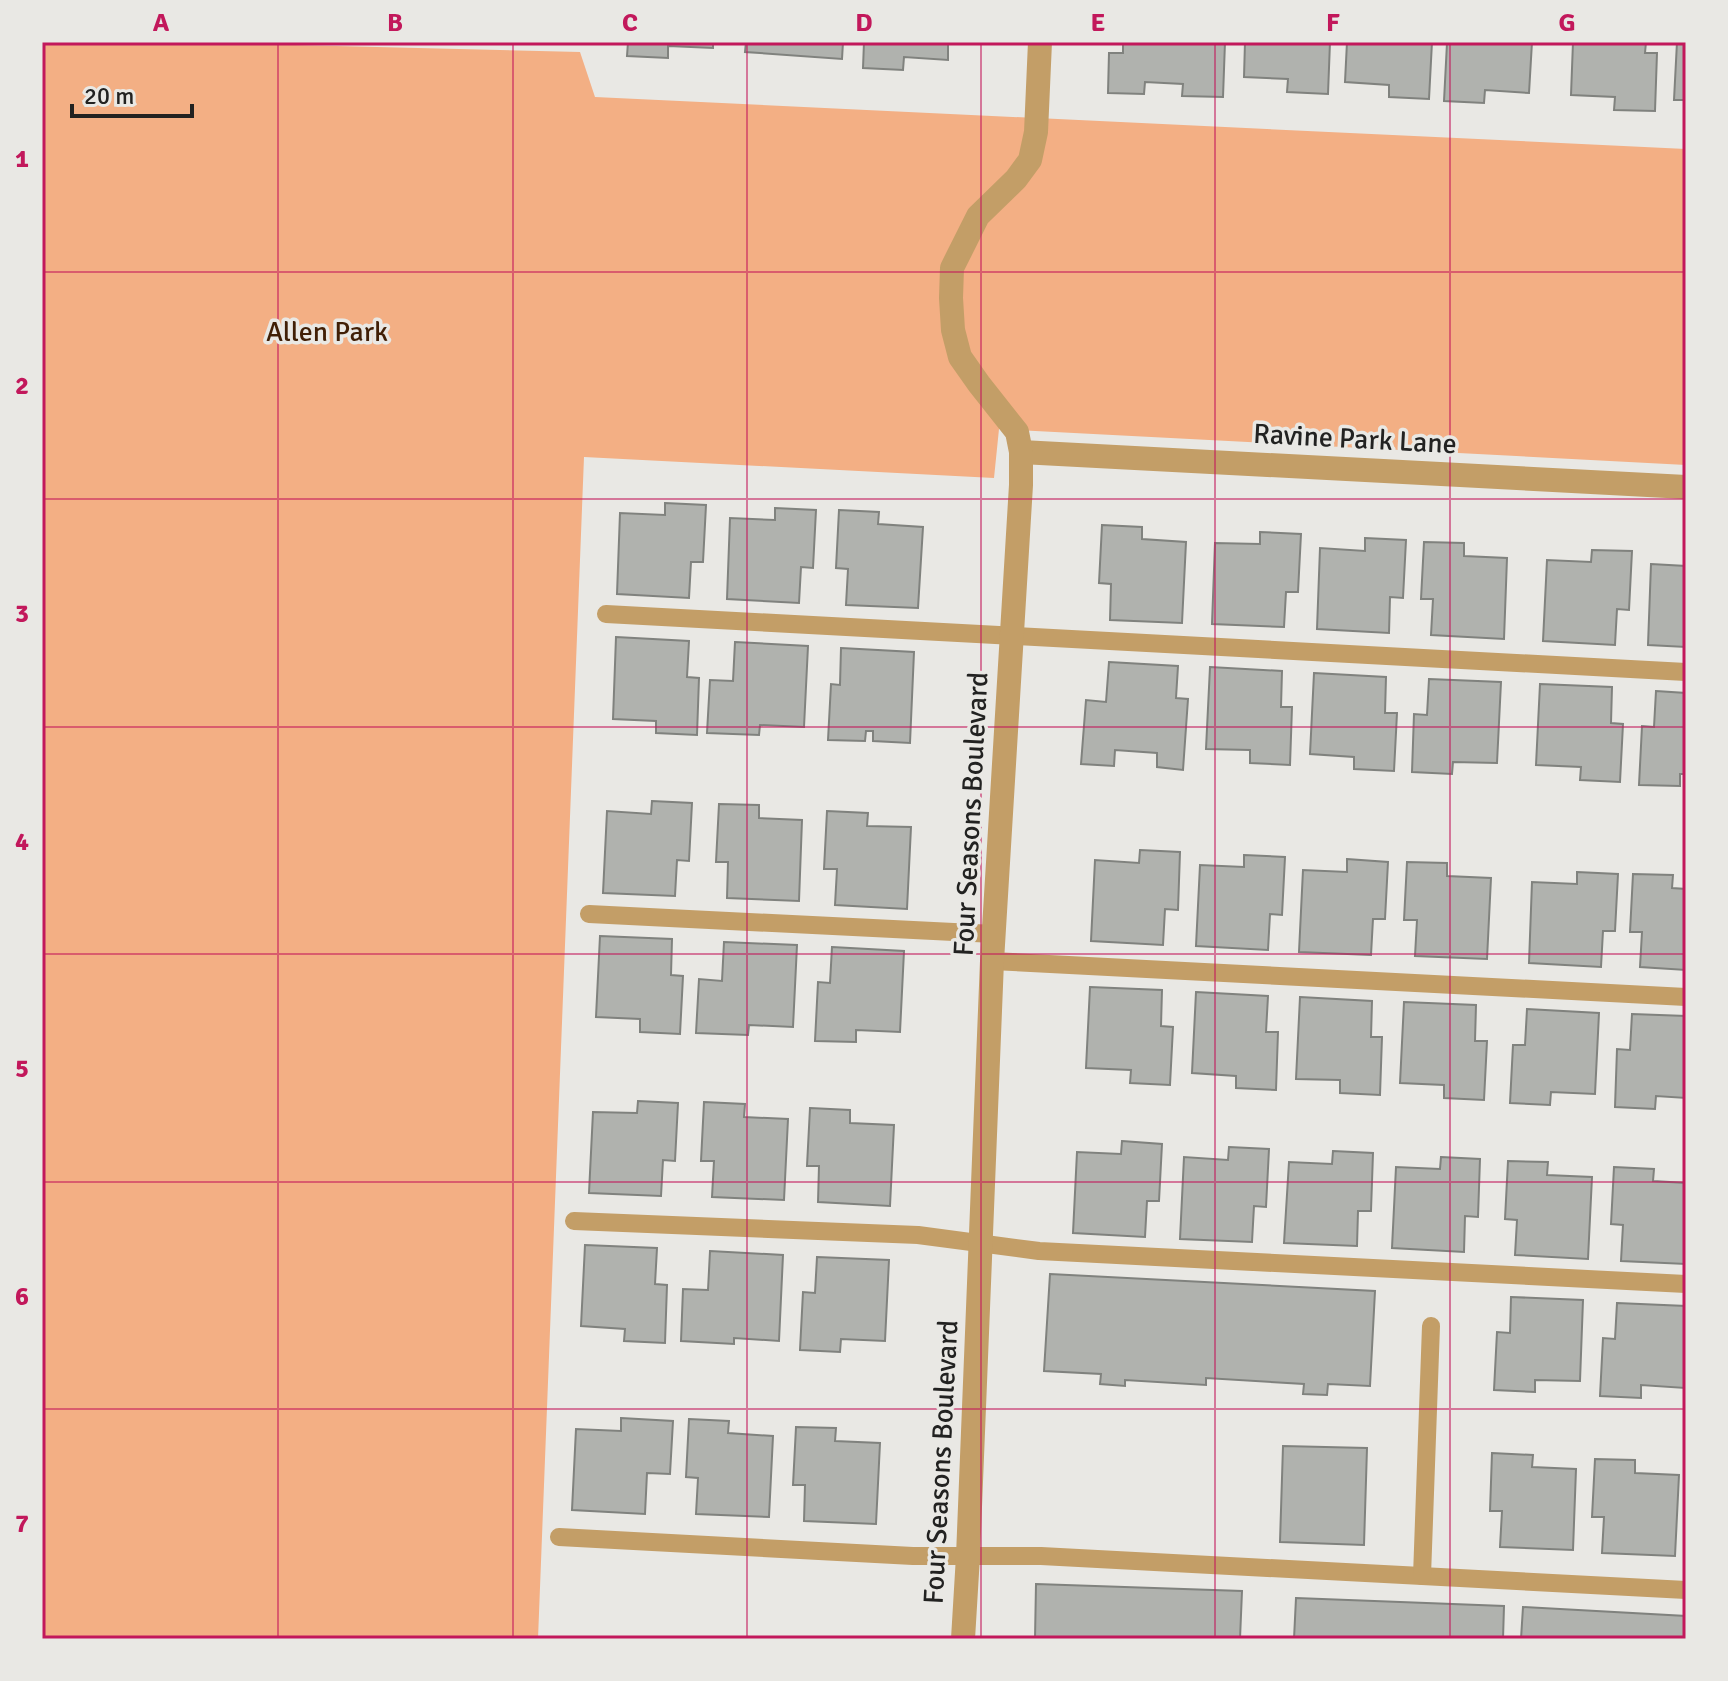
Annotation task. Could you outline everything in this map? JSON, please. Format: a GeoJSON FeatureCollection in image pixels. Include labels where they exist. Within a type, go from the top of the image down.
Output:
{"type":"FeatureCollection","features":[{"type":"Feature","properties":{"kind":"street","name":"Four Seasons Boulevard"},"geometry":{"type":"LineString","coordinates":[[963,1639],[992,961],[1021,452],[1017,432],[960,357],[953,330],[952,268],[978,216],[1016,179],[1030,160],[1036,132],[1040,42]]}},
{"type":"Feature","properties":{"kind":"street","name":"Ravine Park Lane"},"geometry":{"type":"LineString","coordinates":[[1021,452],[1686,487]]}},
{"type":"Feature","properties":{"kind":"lane"},"geometry":{"type":"LineString","coordinates":[[606,614],[1686,672]]}},
{"type":"Feature","properties":{"kind":"lane"},"geometry":{"type":"LineString","coordinates":[[589,914],[994,934]]}},
{"type":"Feature","properties":{"kind":"lane"},"geometry":{"type":"LineString","coordinates":[[992,961],[1686,997]]}},
{"type":"Feature","properties":{"kind":"lane"},"geometry":{"type":"LineString","coordinates":[[574,1221],[918,1235],[1039,1251],[1686,1284]]}},
{"type":"Feature","properties":{"kind":"lane"},"geometry":{"type":"LineString","coordinates":[[1422,1576],[1431,1326]]}},
{"type":"Feature","properties":{"kind":"lane"},"geometry":{"type":"LineString","coordinates":[[559,1537],[906,1555],[1041,1556],[1686,1590]]}},
{"type":"Feature","properties":{"kind":"green space","name":"Allen Park"},"geometry":{"type":"Polygon","coordinates":[[[42,42],[173,42],[580,52],[595,97],[1686,149],[1686,465],[999,429],[994,478],[584,457],[538,1639],[42,1639],[42,42]]]}},
{"type":"Feature","properties":{"kind":"building"},"geometry":{"type":"Polygon","coordinates":[[[628,42],[713,42],[713,48],[668,46],[668,58],[627,56],[628,42]]]}},
{"type":"Feature","properties":{"kind":"building"},"geometry":{"type":"Polygon","coordinates":[[[746,42],[843,42],[842,59],[745,52],[746,42]]]}},
{"type":"Feature","properties":{"kind":"building"},"geometry":{"type":"Polygon","coordinates":[[[864,42],[948,42],[948,60],[904,57],[903,70],[863,68],[864,42]]]}},
{"type":"Feature","properties":{"kind":"building"},"geometry":{"type":"Polygon","coordinates":[[[1123,42],[1225,42],[1223,97],[1182,96],[1183,84],[1145,82],[1144,94],[1108,93],[1109,53],[1123,53],[1123,42]]]}},
{"type":"Feature","properties":{"kind":"building"},"geometry":{"type":"Polygon","coordinates":[[[1245,42],[1330,42],[1328,94],[1287,92],[1288,79],[1244,77],[1245,42]]]}},
{"type":"Feature","properties":{"kind":"building"},"geometry":{"type":"Polygon","coordinates":[[[1347,42],[1432,42],[1429,99],[1389,97],[1389,85],[1345,82],[1347,42]]]}},
{"type":"Feature","properties":{"kind":"building"},"geometry":{"type":"Polygon","coordinates":[[[1532,42],[1529,93],[1485,90],[1484,103],[1444,101],[1447,43],[1532,42]]]}},
{"type":"Feature","properties":{"kind":"building"},"geometry":{"type":"Polygon","coordinates":[[[1573,42],[1646,42],[1645,53],[1657,53],[1655,111],[1614,110],[1615,97],[1571,95],[1573,42]]]}},
{"type":"Feature","properties":{"kind":"building"},"geometry":{"type":"Polygon","coordinates":[[[1677,42],[1686,42],[1686,100],[1674,100],[1677,42]]]}},
{"type":"Feature","properties":{"kind":"building"},"geometry":{"type":"Polygon","coordinates":[[[665,503],[706,505],[703,562],[691,562],[689,598],[617,594],[620,513],[665,515],[665,503]]]}},
{"type":"Feature","properties":{"kind":"building"},"geometry":{"type":"Polygon","coordinates":[[[775,508],[816,510],[813,568],[801,567],[799,603],[727,599],[730,518],[775,520],[775,508]]]}},
{"type":"Feature","properties":{"kind":"building"},"geometry":{"type":"Polygon","coordinates":[[[839,510],[879,512],[878,524],[923,527],[918,608],[846,605],[848,569],[836,568],[839,510]]]}},
{"type":"Feature","properties":{"kind":"building"},"geometry":{"type":"Polygon","coordinates":[[[1102,525],[1142,527],[1142,539],[1186,542],[1182,623],[1110,620],[1111,584],[1099,583],[1102,525]]]}},
{"type":"Feature","properties":{"kind":"building"},"geometry":{"type":"Polygon","coordinates":[[[1260,532],[1301,534],[1298,592],[1286,592],[1284,627],[1212,624],[1215,543],[1260,544],[1260,532]]]}},
{"type":"Feature","properties":{"kind":"building"},"geometry":{"type":"Polygon","coordinates":[[[1365,538],[1406,540],[1403,598],[1390,597],[1389,633],[1317,629],[1320,548],[1365,551],[1365,538]]]}},
{"type":"Feature","properties":{"kind":"building"},"geometry":{"type":"Polygon","coordinates":[[[1424,542],[1464,543],[1464,556],[1507,558],[1504,639],[1431,635],[1433,599],[1421,599],[1424,542]]]}},
{"type":"Feature","properties":{"kind":"building"},"geometry":{"type":"Polygon","coordinates":[[[1592,550],[1632,551],[1629,610],[1617,609],[1615,645],[1543,641],[1547,560],[1591,562],[1592,550]]]}},
{"type":"Feature","properties":{"kind":"building"},"geometry":{"type":"Polygon","coordinates":[[[1651,564],[1686,566],[1686,647],[1648,645],[1651,564]]]}},
{"type":"Feature","properties":{"kind":"building"},"geometry":{"type":"Polygon","coordinates":[[[616,637],[689,641],[687,677],[699,678],[697,735],[656,733],[656,721],[613,719],[616,637]]]}},
{"type":"Feature","properties":{"kind":"building"},"geometry":{"type":"Polygon","coordinates":[[[735,642],[808,646],[804,727],[760,725],[759,735],[707,733],[710,680],[733,681],[735,642]]]}},
{"type":"Feature","properties":{"kind":"building"},"geometry":{"type":"Polygon","coordinates":[[[841,648],[914,652],[910,743],[873,741],[873,731],[866,731],[865,741],[828,740],[831,684],[840,685],[841,648]]]}},
{"type":"Feature","properties":{"kind":"building"},"geometry":{"type":"Polygon","coordinates":[[[1109,662],[1178,666],[1176,698],[1188,699],[1183,770],[1157,767],[1157,753],[1115,750],[1114,766],[1081,764],[1086,700],[1106,702],[1109,662]]]}},
{"type":"Feature","properties":{"kind":"building"},"geometry":{"type":"Polygon","coordinates":[[[1210,667],[1282,671],[1281,707],[1292,707],[1290,765],[1250,763],[1250,750],[1206,749],[1210,667]]]}},
{"type":"Feature","properties":{"kind":"building"},"geometry":{"type":"Polygon","coordinates":[[[1314,673],[1386,677],[1385,713],[1397,713],[1394,771],[1354,769],[1354,757],[1310,754],[1314,673]]]}},
{"type":"Feature","properties":{"kind":"building"},"geometry":{"type":"Polygon","coordinates":[[[1429,679],[1501,682],[1497,763],[1453,762],[1452,774],[1412,772],[1414,714],[1427,715],[1429,679]]]}},
{"type":"Feature","properties":{"kind":"building"},"geometry":{"type":"Polygon","coordinates":[[[1540,684],[1612,687],[1611,723],[1623,724],[1620,782],[1580,780],[1581,767],[1536,765],[1540,684]]]}},
{"type":"Feature","properties":{"kind":"building"},"geometry":{"type":"Polygon","coordinates":[[[1656,691],[1686,693],[1686,774],[1680,774],[1680,786],[1639,785],[1642,726],[1654,727],[1656,691]]]}},
{"type":"Feature","properties":{"kind":"building"},"geometry":{"type":"Polygon","coordinates":[[[652,801],[692,803],[689,861],[677,860],[675,896],[603,893],[607,811],[651,814],[652,801]]]}},
{"type":"Feature","properties":{"kind":"building"},"geometry":{"type":"Polygon","coordinates":[[[719,804],[759,805],[759,818],[802,820],[799,901],[727,898],[728,862],[716,862],[719,804]]]}},
{"type":"Feature","properties":{"kind":"building"},"geometry":{"type":"Polygon","coordinates":[[[827,811],[868,813],[867,826],[911,827],[907,909],[835,905],[837,869],[824,869],[827,811]]]}},
{"type":"Feature","properties":{"kind":"building"},"geometry":{"type":"Polygon","coordinates":[[[1140,850],[1180,852],[1178,910],[1165,909],[1163,945],[1091,941],[1095,860],[1139,863],[1140,850]]]}},
{"type":"Feature","properties":{"kind":"building"},"geometry":{"type":"Polygon","coordinates":[[[1244,855],[1285,857],[1282,915],[1270,914],[1268,950],[1196,946],[1200,865],[1244,867],[1244,855]]]}},
{"type":"Feature","properties":{"kind":"building"},"geometry":{"type":"Polygon","coordinates":[[[1347,859],[1388,862],[1385,919],[1373,919],[1371,955],[1299,952],[1303,870],[1347,872],[1347,859]]]}},
{"type":"Feature","properties":{"kind":"building"},"geometry":{"type":"Polygon","coordinates":[[[1407,862],[1447,863],[1447,876],[1491,878],[1487,959],[1415,956],[1417,920],[1404,920],[1407,862]]]}},
{"type":"Feature","properties":{"kind":"building"},"geometry":{"type":"Polygon","coordinates":[[[1577,872],[1618,874],[1615,931],[1603,931],[1601,967],[1529,963],[1532,882],[1577,884],[1577,872]]]}},
{"type":"Feature","properties":{"kind":"building"},"geometry":{"type":"Polygon","coordinates":[[[1633,874],[1673,875],[1672,888],[1686,889],[1686,970],[1640,967],[1642,932],[1630,932],[1633,874]]]}},
{"type":"Feature","properties":{"kind":"building"},"geometry":{"type":"Polygon","coordinates":[[[600,936],[672,939],[671,975],[683,976],[680,1034],[640,1032],[640,1019],[596,1017],[600,936]]]}},
{"type":"Feature","properties":{"kind":"building"},"geometry":{"type":"Polygon","coordinates":[[[724,942],[797,945],[793,1027],[749,1025],[748,1035],[696,1033],[699,979],[722,981],[724,942]]]}},
{"type":"Feature","properties":{"kind":"building"},"geometry":{"type":"Polygon","coordinates":[[[832,947],[904,951],[900,1032],[856,1030],[856,1042],[815,1041],[818,982],[830,983],[832,947]]]}},
{"type":"Feature","properties":{"kind":"building"},"geometry":{"type":"Polygon","coordinates":[[[1090,987],[1162,990],[1161,1026],[1173,1027],[1170,1085],[1130,1083],[1131,1070],[1086,1068],[1090,987]]]}},
{"type":"Feature","properties":{"kind":"building"},"geometry":{"type":"Polygon","coordinates":[[[1196,992],[1268,996],[1266,1032],[1278,1032],[1276,1090],[1236,1088],[1236,1076],[1192,1073],[1196,992]]]}},
{"type":"Feature","properties":{"kind":"building"},"geometry":{"type":"Polygon","coordinates":[[[1300,997],[1372,1001],[1371,1037],[1382,1037],[1380,1095],[1340,1093],[1340,1080],[1296,1079],[1300,997]]]}},
{"type":"Feature","properties":{"kind":"building"},"geometry":{"type":"Polygon","coordinates":[[[1404,1002],[1476,1005],[1475,1041],[1487,1041],[1484,1100],[1444,1098],[1444,1085],[1400,1083],[1404,1002]]]}},
{"type":"Feature","properties":{"kind":"building"},"geometry":{"type":"Polygon","coordinates":[[[1527,1009],[1599,1013],[1595,1094],[1551,1092],[1550,1105],[1510,1103],[1513,1045],[1525,1045],[1527,1009]]]}},
{"type":"Feature","properties":{"kind":"building"},"geometry":{"type":"Polygon","coordinates":[[[1632,1014],[1686,1016],[1686,1098],[1656,1096],[1655,1109],[1615,1107],[1617,1049],[1630,1050],[1632,1014]]]}},
{"type":"Feature","properties":{"kind":"building"},"geometry":{"type":"Polygon","coordinates":[[[638,1101],[678,1103],[675,1161],[663,1160],[661,1196],[589,1193],[593,1112],[637,1113],[638,1101]]]}},
{"type":"Feature","properties":{"kind":"building"},"geometry":{"type":"Polygon","coordinates":[[[704,1102],[745,1104],[744,1117],[788,1119],[784,1200],[712,1197],[714,1161],[701,1161],[704,1102]]]}},
{"type":"Feature","properties":{"kind":"building"},"geometry":{"type":"Polygon","coordinates":[[[810,1108],[850,1110],[850,1123],[894,1125],[890,1206],[818,1202],[819,1166],[807,1166],[810,1108]]]}},
{"type":"Feature","properties":{"kind":"building"},"geometry":{"type":"Polygon","coordinates":[[[1122,1141],[1162,1144],[1159,1201],[1147,1201],[1145,1237],[1073,1233],[1077,1152],[1121,1154],[1122,1141]]]}},
{"type":"Feature","properties":{"kind":"building"},"geometry":{"type":"Polygon","coordinates":[[[1229,1147],[1269,1149],[1266,1207],[1254,1206],[1252,1242],[1180,1239],[1184,1157],[1228,1160],[1229,1147]]]}},
{"type":"Feature","properties":{"kind":"building"},"geometry":{"type":"Polygon","coordinates":[[[1333,1151],[1373,1153],[1371,1211],[1358,1211],[1357,1246],[1284,1243],[1289,1162],[1332,1164],[1333,1151]]]}},
{"type":"Feature","properties":{"kind":"building"},"geometry":{"type":"Polygon","coordinates":[[[1441,1157],[1480,1159],[1478,1217],[1465,1216],[1464,1252],[1392,1248],[1396,1167],[1440,1169],[1441,1157]]]}},
{"type":"Feature","properties":{"kind":"building"},"geometry":{"type":"Polygon","coordinates":[[[1508,1161],[1548,1162],[1547,1175],[1592,1177],[1588,1259],[1515,1255],[1517,1220],[1505,1219],[1508,1161]]]}},
{"type":"Feature","properties":{"kind":"building"},"geometry":{"type":"Polygon","coordinates":[[[1614,1167],[1654,1169],[1653,1181],[1686,1183],[1686,1264],[1621,1261],[1623,1225],[1611,1224],[1614,1167]]]}},
{"type":"Feature","properties":{"kind":"building"},"geometry":{"type":"Polygon","coordinates":[[[585,1245],[657,1248],[655,1284],[667,1285],[665,1343],[624,1341],[625,1329],[581,1326],[585,1245]]]}},
{"type":"Feature","properties":{"kind":"building"},"geometry":{"type":"Polygon","coordinates":[[[710,1251],[783,1255],[779,1341],[734,1338],[734,1344],[681,1341],[683,1289],[708,1290],[710,1251]]]}},
{"type":"Feature","properties":{"kind":"building"},"geometry":{"type":"Polygon","coordinates":[[[817,1257],[889,1260],[885,1341],[841,1339],[840,1352],[800,1350],[803,1292],[815,1293],[817,1257]]]}},
{"type":"Feature","properties":{"kind":"building"},"geometry":{"type":"Polygon","coordinates":[[[1050,1274],[1375,1291],[1370,1386],[1328,1384],[1327,1395],[1303,1394],[1304,1384],[1206,1378],[1206,1385],[1125,1380],[1125,1386],[1100,1384],[1101,1374],[1044,1371],[1050,1274]]]}},
{"type":"Feature","properties":{"kind":"building"},"geometry":{"type":"Polygon","coordinates":[[[1511,1297],[1583,1300],[1580,1381],[1535,1380],[1535,1392],[1494,1390],[1497,1332],[1510,1333],[1511,1297]]]}},
{"type":"Feature","properties":{"kind":"building"},"geometry":{"type":"Polygon","coordinates":[[[1617,1303],[1686,1306],[1685,1388],[1641,1385],[1641,1398],[1600,1396],[1603,1338],[1615,1339],[1617,1303]]]}},
{"type":"Feature","properties":{"kind":"building"},"geometry":{"type":"Polygon","coordinates":[[[621,1418],[673,1421],[670,1474],[647,1473],[645,1514],[572,1510],[576,1429],[621,1431],[621,1418]]]}},
{"type":"Feature","properties":{"kind":"building"},"geometry":{"type":"Polygon","coordinates":[[[689,1419],[729,1421],[728,1433],[773,1436],[769,1517],[696,1514],[698,1478],[686,1477],[689,1419]]]}},
{"type":"Feature","properties":{"kind":"building"},"geometry":{"type":"Polygon","coordinates":[[[796,1427],[836,1428],[835,1441],[880,1443],[876,1524],[804,1521],[805,1485],[793,1485],[796,1427]]]}},
{"type":"Feature","properties":{"kind":"building"},"geometry":{"type":"Polygon","coordinates":[[[1283,1446],[1367,1448],[1364,1545],[1280,1542],[1283,1446]]]}},
{"type":"Feature","properties":{"kind":"building"},"geometry":{"type":"Polygon","coordinates":[[[1492,1453],[1533,1455],[1532,1467],[1576,1469],[1573,1550],[1500,1547],[1502,1511],[1490,1511],[1492,1453]]]}},
{"type":"Feature","properties":{"kind":"building"},"geometry":{"type":"Polygon","coordinates":[[[1595,1459],[1635,1460],[1635,1473],[1679,1475],[1675,1556],[1602,1553],[1604,1517],[1592,1517],[1595,1459]]]}},
{"type":"Feature","properties":{"kind":"building"},"geometry":{"type":"Polygon","coordinates":[[[1036,1584],[1242,1591],[1240,1639],[1035,1639],[1036,1584]]]}},
{"type":"Feature","properties":{"kind":"building"},"geometry":{"type":"Polygon","coordinates":[[[1296,1598],[1504,1606],[1503,1639],[1294,1639],[1296,1598]]]}},
{"type":"Feature","properties":{"kind":"building"},"geometry":{"type":"Polygon","coordinates":[[[1523,1607],[1686,1616],[1686,1639],[1521,1639],[1523,1607]]]}}]}
